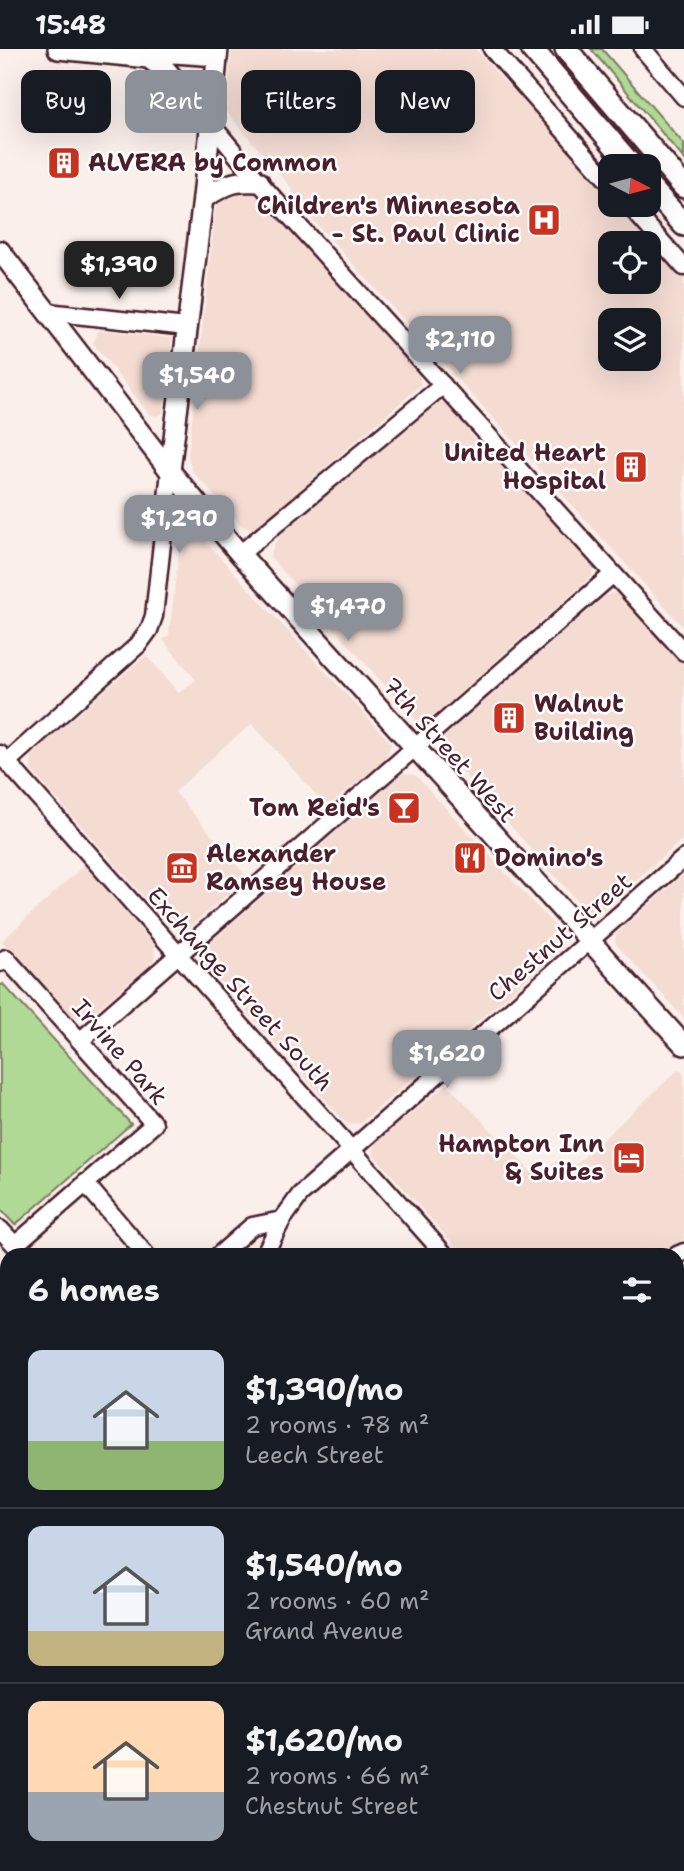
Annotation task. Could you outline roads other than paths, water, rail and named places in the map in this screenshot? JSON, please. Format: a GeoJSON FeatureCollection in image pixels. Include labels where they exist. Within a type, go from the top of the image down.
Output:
{"type":"FeatureCollection","features":[{"type":"Feature","properties":{"kind":"highway"},"geometry":{"type":"LineString","coordinates":[[532,49],[622,154]]}},
{"type":"Feature","properties":{"kind":"highway"},"geometry":{"type":"LineString","coordinates":[[566,49],[684,187]]}},
{"type":"Feature","properties":{"kind":"highway"},"geometry":{"type":"LineString","coordinates":[[662,200],[684,225]]}},
{"type":"Feature","properties":{"kind":"main road"},"geometry":{"type":"LineString","coordinates":[[58,49],[148,58],[174,53],[218,52],[216,70]]}},
{"type":"Feature","properties":{"kind":"main road"},"geometry":{"type":"LineString","coordinates":[[148,58],[166,70]]}},
{"type":"Feature","properties":{"kind":"main road"},"geometry":{"type":"LineString","coordinates":[[170,471],[210,133]]}},
{"type":"Feature","properties":{"kind":"main road"},"geometry":{"type":"LineString","coordinates":[[203,198],[233,181],[259,182]]}},
{"type":"Feature","properties":{"kind":"main road","name":"7th Street West"},"geometry":{"type":"LineString","coordinates":[[0,251],[170,471],[240,554],[684,1045]]}},
{"type":"Feature","properties":{"kind":"street"},"geometry":{"type":"LineString","coordinates":[[492,49],[598,169]]}},
{"type":"Feature","properties":{"kind":"street"},"geometry":{"type":"LineString","coordinates":[[643,49],[684,97]]}},
{"type":"Feature","properties":{"kind":"street"},"geometry":{"type":"LineString","coordinates":[[218,133],[259,182],[684,652]]}},
{"type":"Feature","properties":{"kind":"street"},"geometry":{"type":"LineString","coordinates":[[640,217],[684,267]]}},
{"type":"Feature","properties":{"kind":"street"},"geometry":{"type":"LineString","coordinates":[[47,312],[187,327]]}},
{"type":"Feature","properties":{"kind":"street"},"geometry":{"type":"LineString","coordinates":[[240,554],[443,385]]}},
{"type":"Feature","properties":{"kind":"street"},"geometry":{"type":"LineString","coordinates":[[3,758],[138,645],[149,630],[154,616],[170,471]]}},
{"type":"Feature","properties":{"kind":"street"},"geometry":{"type":"LineString","coordinates":[[81,1040],[613,574]]}},
{"type":"Feature","properties":{"kind":"street","name":"Exchange Street South"},"geometry":{"type":"LineString","coordinates":[[3,758],[439,1248]]}},
{"type":"Feature","properties":{"kind":"street","name":"Chestnut Street"},"geometry":{"type":"LineString","coordinates":[[268,1248],[282,1220],[300,1195],[684,858]]}},
{"type":"Feature","properties":{"kind":"street","name":"Irvine Park"},"geometry":{"type":"LineString","coordinates":[[0,963],[6,958],[154,1123],[15,1245],[0,1229]]}},
{"type":"Feature","properties":{"kind":"street"},"geometry":{"type":"LineString","coordinates":[[85,1183],[140,1248]]}},
{"type":"Feature","properties":{"kind":"street"},"geometry":{"type":"LineString","coordinates":[[227,1248],[252,1226],[282,1220]]}},
{"type":"Feature","properties":{"kind":"place","name":"ALVERA by Common"},"geometry":{"type":"Point","coordinates":[64,163]}},
{"type":"Feature","properties":{"kind":"place","name":"Children's Minnesota - St. Paul Clinic"},"geometry":{"type":"Point","coordinates":[544,220]}},
{"type":"Feature","properties":{"kind":"place","name":"United Heart Hospital"},"geometry":{"type":"Point","coordinates":[631,467]}},
{"type":"Feature","properties":{"kind":"place","name":"Walnut Building"},"geometry":{"type":"Point","coordinates":[509,718]}},
{"type":"Feature","properties":{"kind":"place","name":"Tom Reid's"},"geometry":{"type":"Point","coordinates":[404,808]}},
{"type":"Feature","properties":{"kind":"place","name":"Domino's"},"geometry":{"type":"Point","coordinates":[470,858]}},
{"type":"Feature","properties":{"kind":"place","name":"Alexander Ramsey House"},"geometry":{"type":"Point","coordinates":[182,868]}},
{"type":"Feature","properties":{"kind":"place","name":"Hampton Inn & Suites"},"geometry":{"type":"Point","coordinates":[629,1158]}}]}
